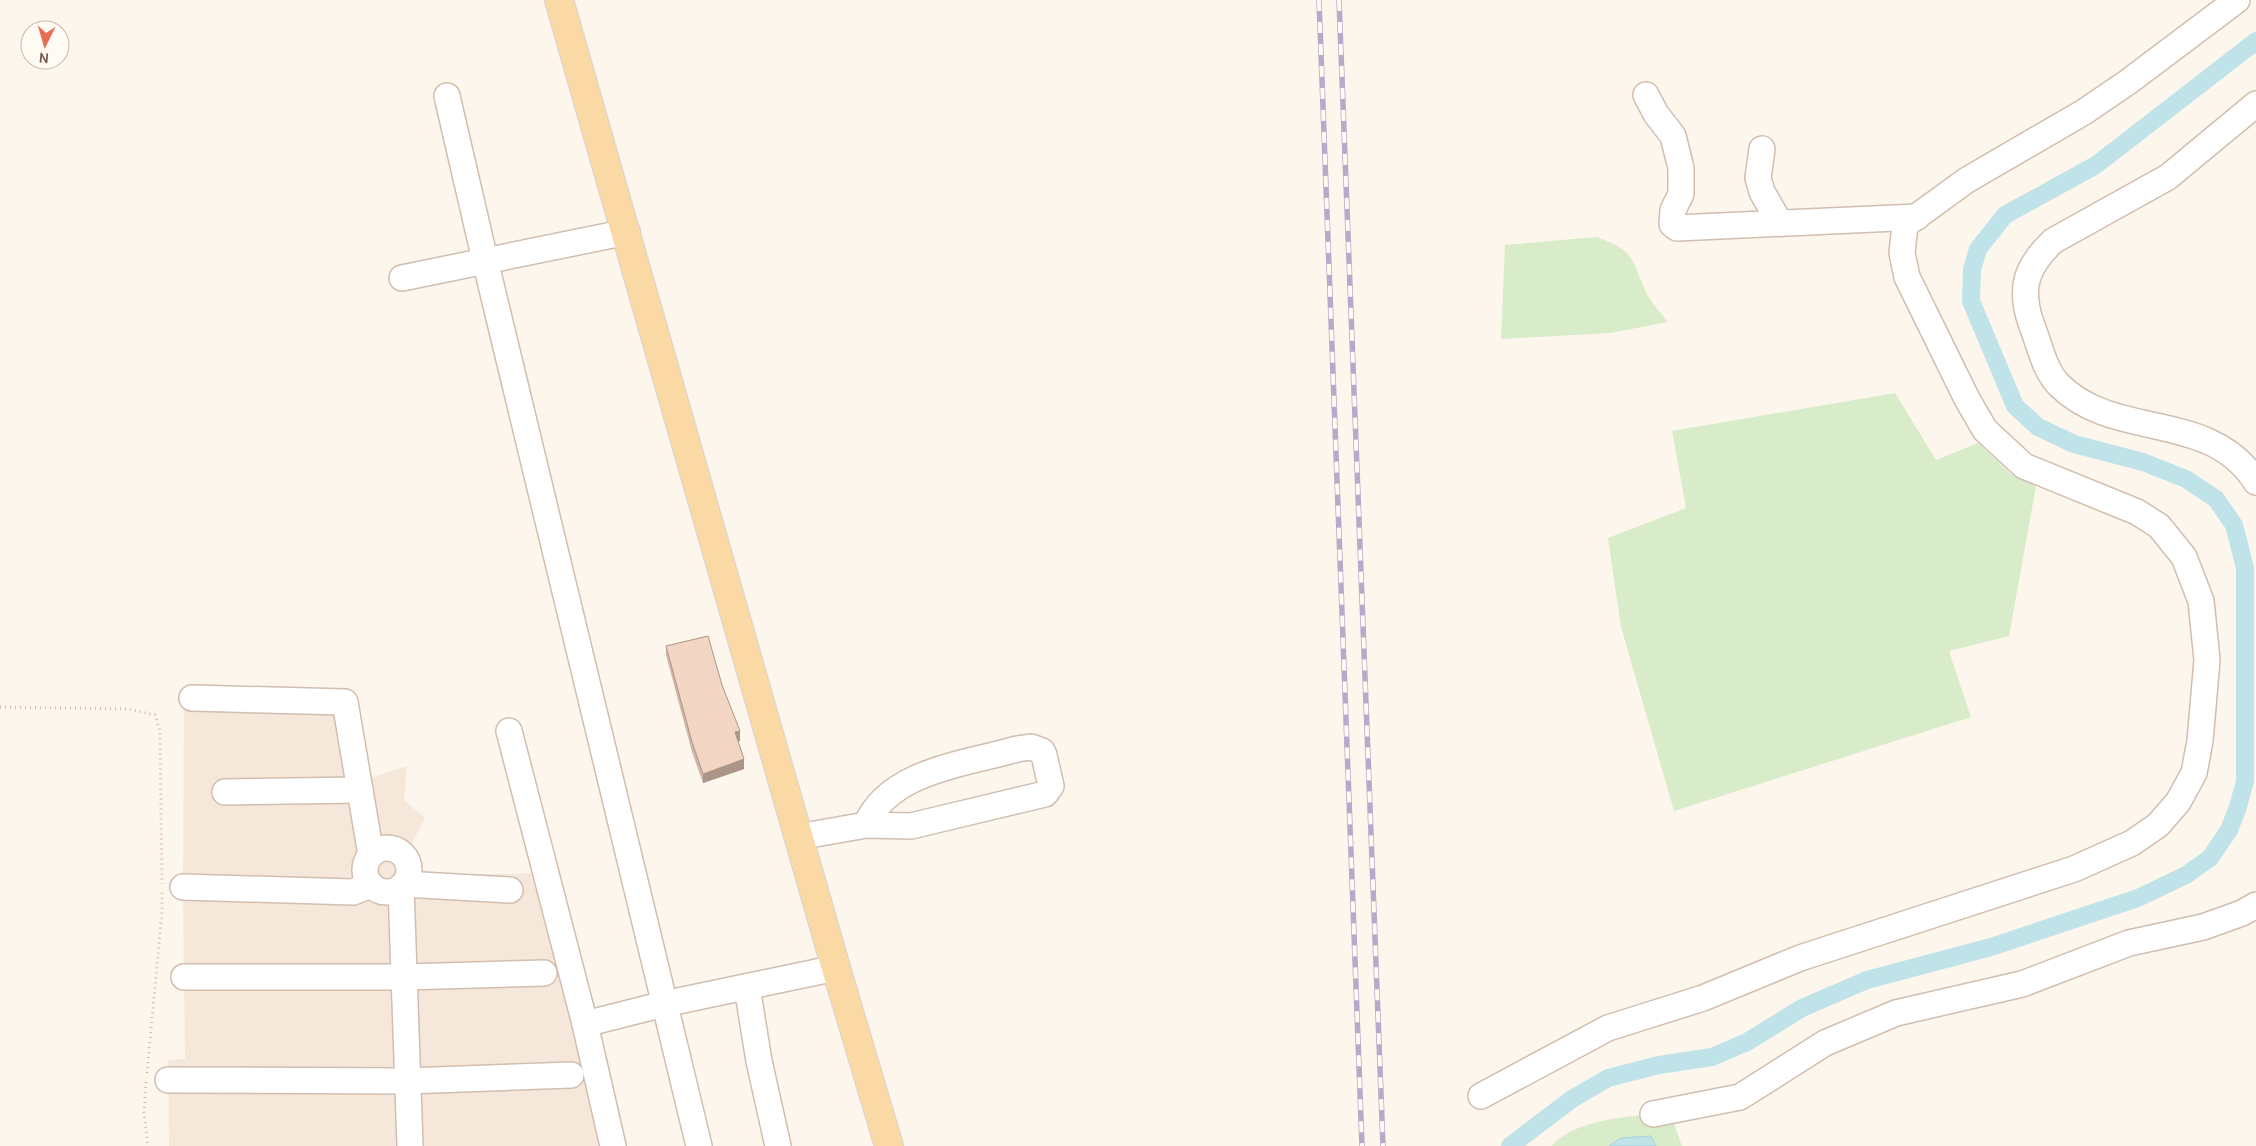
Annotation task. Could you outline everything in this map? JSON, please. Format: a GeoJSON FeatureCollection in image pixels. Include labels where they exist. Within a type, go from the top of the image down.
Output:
{"type":"FeatureCollection","features":[{"type":"Feature","properties":{"kind":"main road"},"geometry":{"type":"LineString","coordinates":[[559,0],[627,232],[798,837],[889,1146]]}},
{"type":"Feature","properties":{"kind":"street"},"geometry":{"type":"LineString","coordinates":[[1481,1096],[1608,1028],[1702,998],[1800,958],[2074,869],[2132,843],[2158,825],[2178,802],[2194,773],[2200,741],[2208,660],[2201,601],[2184,557],[2158,526],[2137,512],[2024,466],[1985,430],[1967,399],[1907,276],[1902,254],[1905,225],[1967,180],[2084,112],[2128,82],[2226,3]]}},
{"type":"Feature","properties":{"kind":"street"},"geometry":{"type":"LineString","coordinates":[[1646,95],[1656,114],[1673,136],[1681,168],[1681,194],[1673,210],[1672,224],[1677,228],[1917,217]]}},
{"type":"Feature","properties":{"kind":"street"},"geometry":{"type":"LineString","coordinates":[[447,96],[484,260],[699,1146]]}},
{"type":"Feature","properties":{"kind":"street"},"geometry":{"type":"LineString","coordinates":[[2256,104],[2168,177],[2053,241],[2039,255],[2029,270],[2025,289],[2026,307],[2047,366],[2058,384],[2089,407],[2114,416],[2181,430],[2212,443],[2234,455],[2249,471],[2256,482]]}},
{"type":"Feature","properties":{"kind":"street"},"geometry":{"type":"LineString","coordinates":[[1762,149],[1758,178],[1762,192],[1780,224]]}},
{"type":"Feature","properties":{"kind":"street"},"geometry":{"type":"LineString","coordinates":[[402,278],[627,232]]}},
{"type":"Feature","properties":{"kind":"street"},"geometry":{"type":"LineString","coordinates":[[192,698],[345,702],[371,855],[365,867],[367,880],[371,885],[383,892],[390,892],[403,886],[510,890]]}},
{"type":"Feature","properties":{"kind":"street"},"geometry":{"type":"LineString","coordinates":[[509,731],[585,1024],[613,1146]]}},
{"type":"Feature","properties":{"kind":"street"},"geometry":{"type":"LineString","coordinates":[[798,837],[866,825],[911,826],[1045,794],[1051,786],[1044,755],[1042,751],[1032,747],[1017,749],[921,775],[882,800],[871,813],[866,825]]}},
{"type":"Feature","properties":{"kind":"street"},"geometry":{"type":"LineString","coordinates":[[225,792],[360,790]]}},
{"type":"Feature","properties":{"kind":"street"},"geometry":{"type":"LineString","coordinates":[[371,855],[383,849],[397,851],[402,855],[409,867],[409,874],[403,886],[410,1146]]}},
{"type":"Feature","properties":{"kind":"street"},"geometry":{"type":"LineString","coordinates":[[183,887],[353,892],[371,885]]}},
{"type":"Feature","properties":{"kind":"street"},"geometry":{"type":"LineString","coordinates":[[1652,1114],[1740,1098],[1825,1043],[1896,1013],[2022,984],[2128,943],[2203,927],[2242,914],[2256,905]]}},
{"type":"Feature","properties":{"kind":"street"},"geometry":{"type":"LineString","coordinates":[[585,1024],[664,1004],[836,968]]}},
{"type":"Feature","properties":{"kind":"street"},"geometry":{"type":"LineString","coordinates":[[184,978],[405,977],[544,973]]}},
{"type":"Feature","properties":{"kind":"street"},"geometry":{"type":"LineString","coordinates":[[747,987],[759,1061],[778,1146]]}},
{"type":"Feature","properties":{"kind":"street"},"geometry":{"type":"LineString","coordinates":[[168,1080],[407,1081],[571,1075]]}},
{"type":"Feature","properties":{"kind":"path"},"geometry":{"type":"LineString","coordinates":[[0,707],[128,709],[155,714],[160,731],[162,911],[144,1112],[148,1146]]}},
{"type":"Feature","properties":{"kind":"shaded area"},"geometry":{"type":"Polygon","coordinates":[[[184,690],[354,698],[368,779],[407,766],[404,800],[425,818],[412,843],[421,876],[531,873],[606,1146],[169,1146],[168,1060],[185,1059],[183,895],[184,690]]]}},
{"type":"Feature","properties":{"kind":"green space"},"geometry":{"type":"Polygon","coordinates":[[[1597,237],[1618,246],[1629,256],[1647,294],[1668,322],[1610,333],[1501,339],[1505,245],[1597,237]]]}},
{"type":"Feature","properties":{"kind":"green space"},"geometry":{"type":"Polygon","coordinates":[[[1895,393],[1936,460],[1978,443],[2012,475],[2036,486],[2009,636],[1949,651],[1971,717],[1674,811],[1621,627],[1608,538],[1686,508],[1672,431],[1895,393]]]}},
{"type":"Feature","properties":{"kind":"green space"},"geometry":{"type":"Polygon","coordinates":[[[1653,1114],[1674,1124],[1682,1146],[1552,1146],[1572,1131],[1585,1126],[1613,1119],[1653,1114]]]}},
{"type":"Feature","properties":{"kind":"water"},"geometry":{"type":"Polygon","coordinates":[[[1651,1136],[1656,1146],[1609,1146],[1621,1138],[1651,1136]]]}},
{"type":"Feature","properties":{"kind":"building"},"geometry":{"type":"Polygon","coordinates":[[[708,636],[722,685],[740,731],[735,732],[744,759],[703,774],[692,742],[666,646],[708,636]]]}},
{"type":"Feature","properties":{"kind":"waterway"},"geometry":{"type":"LineString","coordinates":[[1510,1146],[1572,1099],[1608,1078],[1659,1065],[1712,1057],[1747,1042],[1802,1008],[1867,980],[1991,947],[2138,898],[2186,875],[2210,858],[2229,830],[2245,781],[2245,568],[2234,525],[2216,499],[2186,479],[2143,462],[2074,444],[2038,427],[2015,406],[1971,301],[1972,270],[1978,249],[2005,215],[2096,165],[2256,41]]}},
{"type":"Feature","properties":{"kind":"railway"},"geometry":{"type":"LineString","coordinates":[[1319,0],[1362,1146]]}},
{"type":"Feature","properties":{"kind":"railway"},"geometry":{"type":"LineString","coordinates":[[1339,0],[1383,1146]]}}]}
